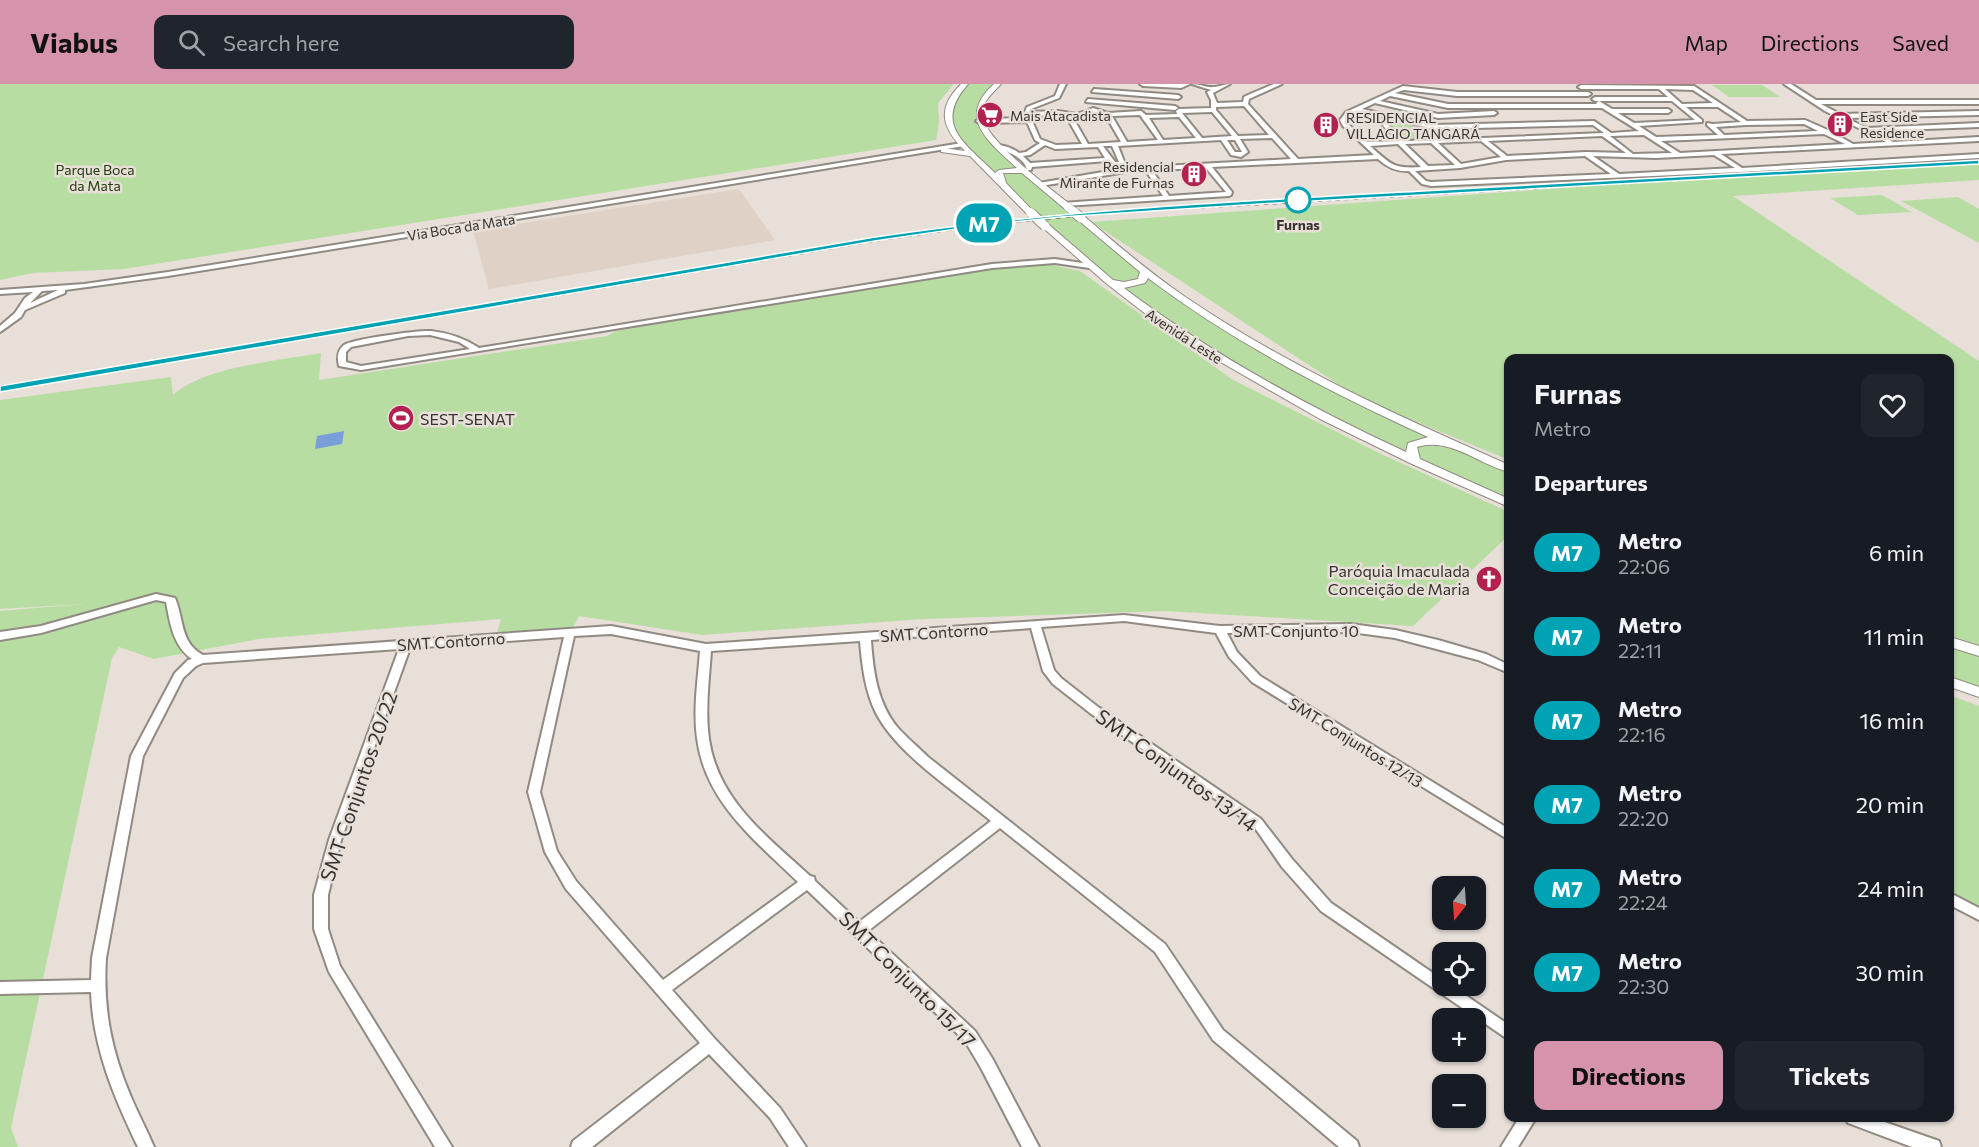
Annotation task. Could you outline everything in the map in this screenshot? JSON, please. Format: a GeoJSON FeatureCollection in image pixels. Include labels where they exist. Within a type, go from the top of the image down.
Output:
{"type":"FeatureCollection","features":[{"type":"Feature","properties":{"kind":"main road","name":"Avenida Leste"},"geometry":{"type":"LineString","coordinates":[[965,84],[953,95],[948,106],[948,126],[954,136],[969,142],[970,154],[1045,226],[1105,279],[1165,324],[1226,363],[1297,403],[1416,462],[1504,501]]}},
{"type":"Feature","properties":{"kind":"main road"},"geometry":{"type":"LineString","coordinates":[[969,142],[981,125],[981,104],[998,84]]}},
{"type":"Feature","properties":{"kind":"main road","name":"Avenida Leste"},"geometry":{"type":"LineString","coordinates":[[981,125],[998,146],[1028,168],[1041,184],[1066,206],[1145,272],[1196,308],[1257,346],[1329,385],[1504,467]]}},
{"type":"Feature","properties":{"kind":"main road"},"geometry":{"type":"LineString","coordinates":[[944,150],[970,154]]}},
{"type":"Feature","properties":{"kind":"main road"},"geometry":{"type":"LineString","coordinates":[[1002,185],[999,172],[1028,168]]}},
{"type":"Feature","properties":{"kind":"main road"},"geometry":{"type":"LineString","coordinates":[[1105,279],[1114,283],[1134,284],[1142,281],[1145,272]]}},
{"type":"Feature","properties":{"kind":"main road"},"geometry":{"type":"LineString","coordinates":[[1416,462],[1411,450],[1413,445],[1429,440],[1445,441]]}},
{"type":"Feature","properties":{"kind":"main road"},"geometry":{"type":"LineString","coordinates":[[1954,643],[1979,651]]}},
{"type":"Feature","properties":{"kind":"main road"},"geometry":{"type":"LineString","coordinates":[[1954,683],[1979,692]]}},
{"type":"Feature","properties":{"kind":"street"},"geometry":{"type":"LineString","coordinates":[[1063,84],[1057,97],[1029,108],[1027,117],[1036,136],[1043,144],[1063,147],[1100,146],[1274,136]]}},
{"type":"Feature","properties":{"kind":"street"},"geometry":{"type":"LineString","coordinates":[[1095,84],[1088,106],[1108,115],[1143,115],[1245,104]]}},
{"type":"Feature","properties":{"kind":"street"},"geometry":{"type":"LineString","coordinates":[[1143,84],[1184,85],[1178,97],[1178,111],[1201,140]]}},
{"type":"Feature","properties":{"kind":"street"},"geometry":{"type":"LineString","coordinates":[[1195,84],[1214,89]]}},
{"type":"Feature","properties":{"kind":"street"},"geometry":{"type":"LineString","coordinates":[[1213,107],[1215,100],[1210,92],[1227,84]]}},
{"type":"Feature","properties":{"kind":"street"},"geometry":{"type":"LineString","coordinates":[[1245,104],[1246,98],[1279,84]]}},
{"type":"Feature","properties":{"kind":"street"},"geometry":{"type":"LineString","coordinates":[[1787,84],[1864,130],[1893,144]]}},
{"type":"Feature","properties":{"kind":"street"},"geometry":{"type":"LineString","coordinates":[[1579,86],[1694,86],[1746,123]]}},
{"type":"Feature","properties":{"kind":"street"},"geometry":{"type":"LineString","coordinates":[[1579,86],[1611,111],[1680,155]]}},
{"type":"Feature","properties":{"kind":"street"},"geometry":{"type":"LineString","coordinates":[[1659,87],[1684,105],[1700,121],[1712,126],[1723,137]]}},
{"type":"Feature","properties":{"kind":"street"},"geometry":{"type":"LineString","coordinates":[[1388,165],[1345,125],[1343,120],[1344,116],[1390,94],[1411,88],[1457,94],[1588,94]]}},
{"type":"Feature","properties":{"kind":"street"},"geometry":{"type":"LineString","coordinates":[[1094,91],[1178,97]]}},
{"type":"Feature","properties":{"kind":"street"},"geometry":{"type":"LineString","coordinates":[[1390,94],[1433,104],[1465,107],[1604,106]]}},
{"type":"Feature","properties":{"kind":"street"},"geometry":{"type":"LineString","coordinates":[[1457,94],[1465,107]]}},
{"type":"Feature","properties":{"kind":"street"},"geometry":{"type":"LineString","coordinates":[[1521,94],[1545,112]]}},
{"type":"Feature","properties":{"kind":"street"},"geometry":{"type":"LineString","coordinates":[[1595,99],[1674,99]]}},
{"type":"Feature","properties":{"kind":"street"},"geometry":{"type":"LineString","coordinates":[[1655,99],[1682,122]]}},
{"type":"Feature","properties":{"kind":"street"},"geometry":{"type":"LineString","coordinates":[[1374,101],[1429,116],[1513,113],[1505,106]]}},
{"type":"Feature","properties":{"kind":"street"},"geometry":{"type":"LineString","coordinates":[[1088,102],[1139,105],[1178,111]]}},
{"type":"Feature","properties":{"kind":"street"},"geometry":{"type":"LineString","coordinates":[[1815,102],[1979,102]]}},
{"type":"Feature","properties":{"kind":"street"},"geometry":{"type":"LineString","coordinates":[[1893,102],[1915,115]]}},
{"type":"Feature","properties":{"kind":"street"},"geometry":{"type":"LineString","coordinates":[[1947,102],[1965,113]]}},
{"type":"Feature","properties":{"kind":"street"},"geometry":{"type":"LineString","coordinates":[[1245,104],[1296,161]]}},
{"type":"Feature","properties":{"kind":"street"},"geometry":{"type":"LineString","coordinates":[[1139,105],[1143,115],[1162,142]]}},
{"type":"Feature","properties":{"kind":"street"},"geometry":{"type":"LineString","coordinates":[[1684,105],[1719,105]]}},
{"type":"Feature","properties":{"kind":"street"},"geometry":{"type":"LineString","coordinates":[[1571,106],[1578,112]]}},
{"type":"Feature","properties":{"kind":"street"},"geometry":{"type":"LineString","coordinates":[[1213,107],[1237,139],[1244,154],[1233,154],[1224,140]]}},
{"type":"Feature","properties":{"kind":"street"},"geometry":{"type":"LineString","coordinates":[[1357,109],[1433,127],[1594,123]]}},
{"type":"Feature","properties":{"kind":"street"},"geometry":{"type":"LineString","coordinates":[[981,125],[1058,113],[1078,116],[1093,110]]}},
{"type":"Feature","properties":{"kind":"street"},"geometry":{"type":"LineString","coordinates":[[1611,111],[1668,111]]}},
{"type":"Feature","properties":{"kind":"street"},"geometry":{"type":"LineString","coordinates":[[1840,116],[1979,113]]}},
{"type":"Feature","properties":{"kind":"street"},"geometry":{"type":"LineString","coordinates":[[1108,115],[1125,144]]}},
{"type":"Feature","properties":{"kind":"street"},"geometry":{"type":"LineString","coordinates":[[1463,115],[1478,126]]}},
{"type":"Feature","properties":{"kind":"street"},"geometry":{"type":"LineString","coordinates":[[1078,116],[1073,123],[1086,146]]}},
{"type":"Feature","properties":{"kind":"street"},"geometry":{"type":"LineString","coordinates":[[1892,116],[1913,127]]}},
{"type":"Feature","properties":{"kind":"street"},"geometry":{"type":"LineString","coordinates":[[1519,117],[1541,138]]}},
{"type":"Feature","properties":{"kind":"street"},"geometry":{"type":"LineString","coordinates":[[1586,117],[1634,156]]}},
{"type":"Feature","properties":{"kind":"street"},"geometry":{"type":"LineString","coordinates":[[1391,118],[1386,126],[1427,168]]}},
{"type":"Feature","properties":{"kind":"street"},"geometry":{"type":"LineString","coordinates":[[1554,118],[1563,124]]}},
{"type":"Feature","properties":{"kind":"street"},"geometry":{"type":"LineString","coordinates":[[1632,125],[1700,121]]}},
{"type":"Feature","properties":{"kind":"street"},"geometry":{"type":"LineString","coordinates":[[1712,126],[1799,121],[1811,123],[1853,146]]}},
{"type":"Feature","properties":{"kind":"street"},"geometry":{"type":"LineString","coordinates":[[1864,130],[1979,125]]}},
{"type":"Feature","properties":{"kind":"street"},"geometry":{"type":"LineString","coordinates":[[1928,126],[1958,140]]}},
{"type":"Feature","properties":{"kind":"street"},"geometry":{"type":"LineString","coordinates":[[1654,140],[1828,132]]}},
{"type":"Feature","properties":{"kind":"street"},"geometry":{"type":"LineString","coordinates":[[1367,144],[1644,133]]}},
{"type":"Feature","properties":{"kind":"street","name":"Via Boca da Mata"},"geometry":{"type":"LineString","coordinates":[[0,292],[69,287],[168,274],[921,152],[943,147],[954,136]]}},
{"type":"Feature","properties":{"kind":"street"},"geometry":{"type":"LineString","coordinates":[[1757,136],[1781,150]]}},
{"type":"Feature","properties":{"kind":"street"},"geometry":{"type":"LineString","coordinates":[[1713,137],[1737,152]]}},
{"type":"Feature","properties":{"kind":"street"},"geometry":{"type":"LineString","coordinates":[[1482,139],[1506,158]]}},
{"type":"Feature","properties":{"kind":"street"},"geometry":{"type":"LineString","coordinates":[[1524,139],[1532,144]]}},
{"type":"Feature","properties":{"kind":"street"},"geometry":{"type":"LineString","coordinates":[[1368,160],[1397,169],[1410,170],[1548,155],[1680,155],[1977,140]]}},
{"type":"Feature","properties":{"kind":"street"},"geometry":{"type":"LineString","coordinates":[[1432,141],[1460,166]]}},
{"type":"Feature","properties":{"kind":"street","name":"Via Boca da Mata"},"geometry":{"type":"LineString","coordinates":[[921,152],[944,150],[969,142]]}},
{"type":"Feature","properties":{"kind":"street"},"geometry":{"type":"LineString","coordinates":[[998,146],[1019,154],[1028,154],[1043,144]]}},
{"type":"Feature","properties":{"kind":"street"},"geometry":{"type":"LineString","coordinates":[[1100,146],[1113,164],[1123,163],[1116,145]]}},
{"type":"Feature","properties":{"kind":"street"},"geometry":{"type":"LineString","coordinates":[[1872,145],[1881,150]]}},
{"type":"Feature","properties":{"kind":"street"},"geometry":{"type":"LineString","coordinates":[[1439,148],[1491,146]]}},
{"type":"Feature","properties":{"kind":"street"},"geometry":{"type":"LineString","coordinates":[[1540,150],[1548,155]]}},
{"type":"Feature","properties":{"kind":"street"},"geometry":{"type":"LineString","coordinates":[[1715,153],[1741,170]]}},
{"type":"Feature","properties":{"kind":"street"},"geometry":{"type":"LineString","coordinates":[[1019,154],[1028,168],[1108,159]]}},
{"type":"Feature","properties":{"kind":"street"},"geometry":{"type":"LineString","coordinates":[[1586,154],[1618,176]]}},
{"type":"Feature","properties":{"kind":"street"},"geometry":{"type":"LineString","coordinates":[[1891,155],[1900,160]]}},
{"type":"Feature","properties":{"kind":"street"},"geometry":{"type":"LineString","coordinates":[[1041,184],[1126,170],[1310,160],[1321,165],[1368,160],[1380,156]]}},
{"type":"Feature","properties":{"kind":"street"},"geometry":{"type":"LineString","coordinates":[[1410,170],[1427,184],[1741,170],[1979,156]]}},
{"type":"Feature","properties":{"kind":"street"},"geometry":{"type":"LineString","coordinates":[[1475,164],[1482,170]]}},
{"type":"Feature","properties":{"kind":"street"},"geometry":{"type":"LineString","coordinates":[[1066,206],[1229,194],[1208,166]]}},
{"type":"Feature","properties":{"kind":"street"},"geometry":{"type":"LineString","coordinates":[[1148,170],[1167,198]]}},
{"type":"Feature","properties":{"kind":"street"},"geometry":{"type":"LineString","coordinates":[[1489,176],[1496,181]]}},
{"type":"Feature","properties":{"kind":"street"},"geometry":{"type":"LineString","coordinates":[[1055,261],[1064,257],[1066,244]]}},
{"type":"Feature","properties":{"kind":"street"},"geometry":{"type":"LineString","coordinates":[[477,350],[462,340],[420,332],[348,345],[342,352],[342,364],[361,368],[477,350],[992,266],[1055,261],[1089,266]]}},
{"type":"Feature","properties":{"kind":"street"},"geometry":{"type":"LineString","coordinates":[[0,330],[24,308],[69,287]]}},
{"type":"Feature","properties":{"kind":"street"},"geometry":{"type":"LineString","coordinates":[[24,308],[28,300],[40,289]]}},
{"type":"Feature","properties":{"kind":"street"},"geometry":{"type":"LineString","coordinates":[[0,636],[41,629],[148,598],[163,598],[171,600],[178,635],[193,656],[202,659]]}},
{"type":"Feature","properties":{"kind":"street","name":"SMT Contorno"},"geometry":{"type":"LineString","coordinates":[[202,659],[610,630],[706,648],[1124,618],[1220,630]]}},
{"type":"Feature","properties":{"kind":"street","name":"SMT Conjuntos 13/14"},"geometry":{"type":"LineString","coordinates":[[1035,625],[1050,670],[1057,681],[1094,710],[1257,822],[1287,862],[1326,907],[1504,1030]]}},
{"type":"Feature","properties":{"kind":"street","name":"SMT Conjunto 10"},"geometry":{"type":"LineString","coordinates":[[1220,630],[1321,627],[1395,634],[1482,657],[1504,667]]}},
{"type":"Feature","properties":{"kind":"street","name":"SMT Conjuntos 12/13"},"geometry":{"type":"LineString","coordinates":[[1220,630],[1233,654],[1256,679],[1504,833]]}},
{"type":"Feature","properties":{"kind":"street"},"geometry":{"type":"LineString","coordinates":[[570,632],[534,792],[551,852],[571,885],[710,1044],[775,1113],[798,1147]]}},
{"type":"Feature","properties":{"kind":"street"},"geometry":{"type":"LineString","coordinates":[[864,638],[867,667],[886,722],[924,760],[1160,948],[1218,1035],[1351,1147]]}},
{"type":"Feature","properties":{"kind":"street","name":"SMT Conjuntos 20/22"},"geometry":{"type":"LineString","coordinates":[[406,645],[335,840],[321,895],[321,929],[334,968],[444,1147]]}},
{"type":"Feature","properties":{"kind":"street","name":"SMT Conjunto 15/17"},"geometry":{"type":"LineString","coordinates":[[706,648],[701,739],[708,766],[721,794],[739,817],[860,929],[970,1036],[986,1059],[1018,1128],[1031,1147]]}},
{"type":"Feature","properties":{"kind":"street"},"geometry":{"type":"LineString","coordinates":[[146,1147],[108,1061],[97,1014],[95,986],[103,930],[137,756],[178,676],[192,663],[202,659]]}},
{"type":"Feature","properties":{"kind":"street"},"geometry":{"type":"LineString","coordinates":[[860,929],[1000,820]]}},
{"type":"Feature","properties":{"kind":"street"},"geometry":{"type":"LineString","coordinates":[[662,989],[809,881]]}},
{"type":"Feature","properties":{"kind":"street"},"geometry":{"type":"LineString","coordinates":[[1954,901],[1979,914]]}},
{"type":"Feature","properties":{"kind":"street"},"geometry":{"type":"LineString","coordinates":[[0,988],[95,986]]}},
{"type":"Feature","properties":{"kind":"street"},"geometry":{"type":"LineString","coordinates":[[579,1147],[710,1044]]}},
{"type":"Feature","properties":{"kind":"street"},"geometry":{"type":"LineString","coordinates":[[1509,1147],[1525,1122]]}},
{"type":"Feature","properties":{"kind":"street"},"geometry":{"type":"LineString","coordinates":[[1864,1122],[1933,1147]]}},
{"type":"Feature","properties":{"kind":"shaded area"},"geometry":{"type":"Polygon","coordinates":[[[739,189],[775,240],[489,289],[473,231],[739,189]]]}},
{"type":"Feature","properties":{"kind":"green space","name":"Parque Boca da Mata"},"geometry":{"type":"Polygon","coordinates":[[[0,84],[954,84],[938,103],[939,123],[936,140],[124,269],[33,273],[0,280],[0,84]]]}},
{"type":"Feature","properties":{"kind":"green space"},"geometry":{"type":"Polygon","coordinates":[[[963,84],[996,84],[980,110],[981,121],[998,146],[1135,264],[1257,349],[1319,384],[1504,470],[1504,498],[1302,403],[1229,361],[1170,322],[1065,245],[947,126],[946,113],[963,84]]]}},
{"type":"Feature","properties":{"kind":"green space"},"geometry":{"type":"Polygon","coordinates":[[[1712,85],[1762,85],[1780,97],[1729,97],[1712,85]]]}},
{"type":"Feature","properties":{"kind":"green space"},"geometry":{"type":"Polygon","coordinates":[[[1394,122],[1448,130],[1460,139],[1406,142],[1387,125],[1394,122]]]}},
{"type":"Feature","properties":{"kind":"green space"},"geometry":{"type":"Polygon","coordinates":[[[1979,158],[1979,180],[1733,196],[1979,361],[1979,647],[1954,639],[1954,354],[1504,354],[1504,458],[1359,398],[1091,222],[1979,158]]]}},
{"type":"Feature","properties":{"kind":"green space"},"geometry":{"type":"Polygon","coordinates":[[[1882,195],[1912,212],[1858,215],[1830,198],[1882,195]]]}},
{"type":"Feature","properties":{"kind":"green space"},"geometry":{"type":"Polygon","coordinates":[[[1958,197],[1979,209],[1979,243],[1901,201],[1958,197]]]}},
{"type":"Feature","properties":{"kind":"green space"},"geometry":{"type":"Polygon","coordinates":[[[1017,264],[1047,264],[1080,271],[1233,380],[1381,454],[1504,510],[1504,540],[1413,626],[1166,611],[924,619],[702,635],[579,616],[573,628],[497,633],[501,619],[258,639],[154,659],[119,647],[112,658],[11,1128],[18,1147],[0,1147],[0,611],[85,604],[0,609],[0,400],[171,377],[173,395],[187,385],[223,371],[321,353],[319,380],[607,336],[616,331],[1017,264]]]}},
{"type":"Feature","properties":{"kind":"green space"},"geometry":{"type":"Polygon","coordinates":[[[1954,646],[1979,654],[1979,689],[1954,680],[1954,646]]]}},
{"type":"Feature","properties":{"kind":"green space"},"geometry":{"type":"Polygon","coordinates":[[[1954,697],[1979,706],[1979,913],[1954,899],[1954,697]]]}},
{"type":"Feature","properties":{"kind":"water"},"geometry":{"type":"Polygon","coordinates":[[[344,431],[342,444],[315,449],[317,436],[344,431]]]}},
{"type":"Feature","properties":{"kind":"railway"},"geometry":{"type":"LineString","coordinates":[[1107,213],[1979,163]]}},
{"type":"Feature","properties":{"kind":"railway"},"geometry":{"type":"LineString","coordinates":[[0,391],[874,241],[990,224],[1107,213]]}},
{"type":"Feature","properties":{"kind":"railway"},"geometry":{"type":"LineString","coordinates":[[1093,214],[1107,213]]}},
{"type":"Feature","properties":{"kind":"metro line","name":"M7"},"geometry":{"type":"LineString","coordinates":[[0,389],[875,239],[977,224],[1061,215],[1277,201],[1979,162]]}},
{"type":"Feature","properties":{"kind":"place","name":"Mais Atacadista"},"geometry":{"type":"Point","coordinates":[990,115]}},
{"type":"Feature","properties":{"kind":"place","name":"East Side Residence"},"geometry":{"type":"Point","coordinates":[1840,124]}},
{"type":"Feature","properties":{"kind":"place","name":"RESIDENCIAL VILLAGIO TANGARÁ"},"geometry":{"type":"Point","coordinates":[1326,125]}},
{"type":"Feature","properties":{"kind":"place","name":"Residencial Mirante de Furnas"},"geometry":{"type":"Point","coordinates":[1194,174]}},
{"type":"Feature","properties":{"kind":"place","name":"Furnas"},"geometry":{"type":"Point","coordinates":[1298,200]}},
{"type":"Feature","properties":{"kind":"place","name":"SEST-SENAT"},"geometry":{"type":"Point","coordinates":[401,418]}},
{"type":"Feature","properties":{"kind":"place","name":"Paróquia Imaculada Conceição de Maria"},"geometry":{"type":"Point","coordinates":[1489,579]}}]}
